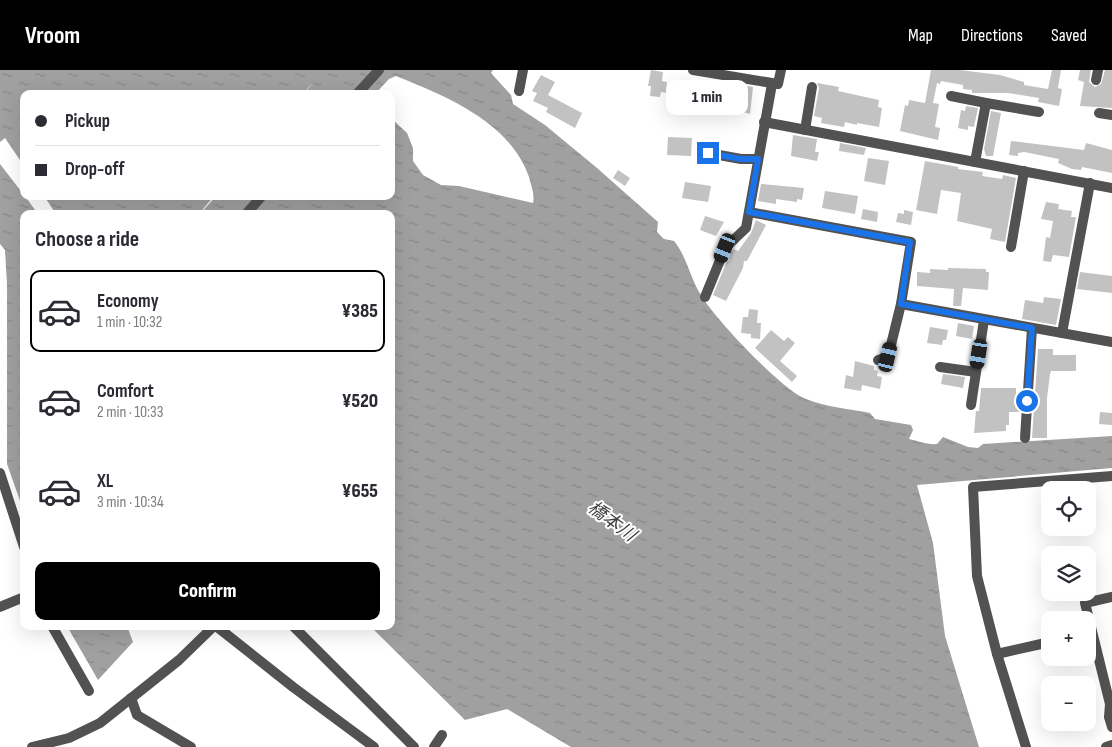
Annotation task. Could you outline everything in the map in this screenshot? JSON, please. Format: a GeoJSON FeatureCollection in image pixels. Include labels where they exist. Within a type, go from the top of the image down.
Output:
{"type":"FeatureCollection","features":[{"type":"Feature","properties":{"kind":"street"},"geometry":{"type":"LineString","coordinates":[[361,90],[379,70]]}},
{"type":"Feature","properties":{"kind":"street"},"geometry":{"type":"LineString","coordinates":[[519,91],[523,70]]}},
{"type":"Feature","properties":{"kind":"street"},"geometry":{"type":"LineString","coordinates":[[693,70],[772,84],[778,84],[781,70]]}},
{"type":"Feature","properties":{"kind":"street"},"geometry":{"type":"LineString","coordinates":[[705,297],[725,248],[746,228],[772,84]]}},
{"type":"Feature","properties":{"kind":"street"},"geometry":{"type":"LineString","coordinates":[[805,130],[812,87]]}},
{"type":"Feature","properties":{"kind":"street"},"geometry":{"type":"LineString","coordinates":[[951,96],[1039,112]]}},
{"type":"Feature","properties":{"kind":"street"},"geometry":{"type":"LineString","coordinates":[[975,162],[986,103]]}},
{"type":"Feature","properties":{"kind":"street"},"geometry":{"type":"LineString","coordinates":[[1099,113],[1112,115]]}},
{"type":"Feature","properties":{"kind":"street"},"geometry":{"type":"LineString","coordinates":[[764,122],[1112,188]]}},
{"type":"Feature","properties":{"kind":"street"},"geometry":{"type":"LineString","coordinates":[[708,153],[741,159],[758,159]]}},
{"type":"Feature","properties":{"kind":"street"},"geometry":{"type":"LineString","coordinates":[[1011,247],[1024,171]]}},
{"type":"Feature","properties":{"kind":"street"},"geometry":{"type":"LineString","coordinates":[[1062,333],[1090,183]]}},
{"type":"Feature","properties":{"kind":"street"},"geometry":{"type":"LineString","coordinates":[[250,210],[258,200]]}},
{"type":"Feature","properties":{"kind":"street"},"geometry":{"type":"LineString","coordinates":[[749,212],[910,242],[901,304],[888,357],[878,360]]}},
{"type":"Feature","properties":{"kind":"street"},"geometry":{"type":"LineString","coordinates":[[901,304],[1112,342]]}},
{"type":"Feature","properties":{"kind":"street"},"geometry":{"type":"LineString","coordinates":[[971,405],[984,320]]}},
{"type":"Feature","properties":{"kind":"street"},"geometry":{"type":"LineString","coordinates":[[1024,438],[1032,328]]}},
{"type":"Feature","properties":{"kind":"street"},"geometry":{"type":"LineString","coordinates":[[940,367],[976,372]]}},
{"type":"Feature","properties":{"kind":"street"},"geometry":{"type":"LineString","coordinates":[[0,473],[3,494],[20,537]]}},
{"type":"Feature","properties":{"kind":"street"},"geometry":{"type":"LineString","coordinates":[[1026,747],[997,654],[977,576],[973,487],[1112,476]]}},
{"type":"Feature","properties":{"kind":"street"},"geometry":{"type":"LineString","coordinates":[[1086,611],[1085,603],[1112,597]]}},
{"type":"Feature","properties":{"kind":"street"},"geometry":{"type":"LineString","coordinates":[[0,606],[20,598]]}},
{"type":"Feature","properties":{"kind":"street"},"geometry":{"type":"LineString","coordinates":[[54,630],[89,690]]}},
{"type":"Feature","properties":{"kind":"street"},"geometry":{"type":"LineString","coordinates":[[32,747],[70,742],[100,722],[179,660],[211,630]]}},
{"type":"Feature","properties":{"kind":"street"},"geometry":{"type":"LineString","coordinates":[[220,630],[292,687],[374,747]]}},
{"type":"Feature","properties":{"kind":"street"},"geometry":{"type":"LineString","coordinates":[[298,630],[414,747]]}},
{"type":"Feature","properties":{"kind":"street"},"geometry":{"type":"LineString","coordinates":[[997,654],[1041,644]]}},
{"type":"Feature","properties":{"kind":"street"},"geometry":{"type":"LineString","coordinates":[[1096,653],[1111,704],[1109,717],[1112,727]]}},
{"type":"Feature","properties":{"kind":"street"},"geometry":{"type":"LineString","coordinates":[[131,698],[137,715],[192,747]]}},
{"type":"Feature","properties":{"kind":"street"},"geometry":{"type":"LineString","coordinates":[[434,747],[442,736]]}},
{"type":"Feature","properties":{"kind":"street"},"geometry":{"type":"LineString","coordinates":[[1106,747],[1112,745]]}},
{"type":"Feature","properties":{"kind":"water","name":"橋本川"},"geometry":{"type":"Polygon","coordinates":[[[0,70],[493,70],[491,73],[511,95],[513,104],[545,125],[658,222],[657,232],[664,239],[674,241],[708,306],[766,369],[795,393],[822,404],[870,413],[875,419],[911,425],[913,430],[909,439],[930,444],[937,444],[943,437],[968,447],[978,448],[983,444],[1112,436],[1112,468],[917,485],[933,543],[945,636],[979,747],[571,747],[507,709],[465,720],[374,630],[395,630],[395,210],[204,210],[212,200],[395,200],[395,122],[407,133],[413,148],[413,161],[423,175],[441,185],[459,186],[533,203],[533,193],[529,177],[520,158],[492,126],[455,102],[396,76],[389,79],[379,90],[307,90],[314,81],[306,90],[20,90],[20,200],[211,200],[202,210],[20,210],[20,501],[7,464],[7,284],[5,250],[0,244],[0,70]]]}},
{"type":"Feature","properties":{"kind":"water"},"geometry":{"type":"Polygon","coordinates":[[[69,630],[128,630],[133,642],[98,680],[69,630]]]}},
{"type":"Feature","properties":{"kind":"pier"},"geometry":{"type":"Polygon","coordinates":[[[5,138],[20,160],[20,190],[0,164],[0,142],[5,138]]]}},
{"type":"Feature","properties":{"kind":"pier"},"geometry":{"type":"Polygon","coordinates":[[[28,200],[47,200],[53,210],[35,210],[28,200]]]}},
{"type":"Feature","properties":{"kind":"building"},"geometry":{"type":"Polygon","coordinates":[[[651,70],[663,72],[662,81],[667,82],[666,93],[661,92],[660,97],[650,96],[651,86],[648,86],[651,70]]]}},
{"type":"Feature","properties":{"kind":"building"},"geometry":{"type":"Polygon","coordinates":[[[931,70],[960,70],[1000,75],[1024,82],[1024,85],[1048,89],[1052,70],[1061,70],[1058,88],[1062,89],[1059,106],[1038,102],[1039,98],[1008,93],[972,93],[972,90],[963,89],[963,85],[941,81],[940,84],[937,83],[933,103],[939,104],[935,127],[940,128],[938,140],[900,131],[905,105],[908,106],[909,100],[925,103],[931,70]]]}},
{"type":"Feature","properties":{"kind":"building"},"geometry":{"type":"Polygon","coordinates":[[[1080,70],[1091,70],[1089,82],[1095,87],[1101,84],[1105,70],[1112,70],[1112,108],[1080,106],[1084,82],[1078,80],[1080,70]]]}},
{"type":"Feature","properties":{"kind":"building"},"geometry":{"type":"Polygon","coordinates":[[[541,75],[555,82],[548,95],[582,113],[575,128],[546,112],[548,108],[533,101],[537,93],[532,91],[541,75]]]}},
{"type":"Feature","properties":{"kind":"building"},"geometry":{"type":"Polygon","coordinates":[[[716,81],[753,87],[750,114],[733,108],[734,101],[716,101],[716,81]]]}},
{"type":"Feature","properties":{"kind":"building"},"geometry":{"type":"Polygon","coordinates":[[[817,83],[839,87],[838,91],[879,100],[878,107],[882,108],[879,127],[845,122],[844,127],[821,123],[822,118],[814,116],[819,88],[817,83]]]}},
{"type":"Feature","properties":{"kind":"building"},"geometry":{"type":"Polygon","coordinates":[[[966,106],[978,108],[974,127],[968,126],[968,130],[958,128],[961,110],[965,111],[966,106]]]}},
{"type":"Feature","properties":{"kind":"building"},"geometry":{"type":"Polygon","coordinates":[[[991,111],[1001,113],[993,156],[986,156],[984,149],[991,111]]]}},
{"type":"Feature","properties":{"kind":"building"},"geometry":{"type":"Polygon","coordinates":[[[793,135],[817,139],[815,152],[819,152],[817,161],[791,156],[793,135]]]}},
{"type":"Feature","properties":{"kind":"building"},"geometry":{"type":"Polygon","coordinates":[[[668,137],[692,138],[691,156],[667,155],[668,137]]]}},
{"type":"Feature","properties":{"kind":"building"},"geometry":{"type":"Polygon","coordinates":[[[1011,141],[1084,150],[1086,143],[1112,150],[1112,173],[1082,167],[1081,170],[1072,169],[1058,163],[1059,159],[1024,152],[1018,153],[1018,156],[1009,155],[1011,141]]]}},
{"type":"Feature","properties":{"kind":"building"},"geometry":{"type":"Polygon","coordinates":[[[840,143],[866,148],[864,155],[839,151],[840,143]]]}},
{"type":"Feature","properties":{"kind":"building"},"geometry":{"type":"Polygon","coordinates":[[[868,158],[889,161],[885,185],[864,181],[868,158]]]}},
{"type":"Feature","properties":{"kind":"building"},"geometry":{"type":"Polygon","coordinates":[[[925,161],[958,167],[958,169],[983,172],[982,176],[1002,179],[1003,175],[1016,178],[1005,242],[990,239],[992,229],[957,221],[961,193],[941,190],[937,214],[916,210],[925,161]]]}},
{"type":"Feature","properties":{"kind":"building"},"geometry":{"type":"Polygon","coordinates":[[[618,170],[630,178],[625,186],[613,178],[618,170]]]}},
{"type":"Feature","properties":{"kind":"building"},"geometry":{"type":"Polygon","coordinates":[[[685,182],[711,186],[708,202],[682,198],[685,182]]]}},
{"type":"Feature","properties":{"kind":"building"},"geometry":{"type":"Polygon","coordinates":[[[761,184],[804,188],[802,200],[797,199],[797,202],[776,199],[776,204],[758,201],[761,184]]]}},
{"type":"Feature","properties":{"kind":"building"},"geometry":{"type":"Polygon","coordinates":[[[825,191],[858,196],[855,214],[822,208],[825,191]]]}},
{"type":"Feature","properties":{"kind":"building"},"geometry":{"type":"Polygon","coordinates":[[[1046,202],[1059,204],[1058,209],[1072,211],[1071,217],[1076,217],[1069,257],[1053,255],[1051,262],[1043,261],[1046,237],[1050,238],[1053,221],[1041,219],[1046,202]]]}},
{"type":"Feature","properties":{"kind":"building"},"geometry":{"type":"Polygon","coordinates":[[[863,209],[878,212],[877,222],[861,219],[863,209]]]}},
{"type":"Feature","properties":{"kind":"building"},"geometry":{"type":"Polygon","coordinates":[[[904,210],[913,212],[911,225],[896,222],[898,213],[904,214],[904,210]]]}},
{"type":"Feature","properties":{"kind":"building"},"geometry":{"type":"Polygon","coordinates":[[[705,216],[724,222],[716,236],[700,230],[705,216]]]}},
{"type":"Feature","properties":{"kind":"building"},"geometry":{"type":"Polygon","coordinates":[[[756,220],[766,225],[747,261],[744,261],[743,268],[726,301],[713,295],[727,261],[729,261],[731,252],[734,249],[738,251],[751,233],[756,220]]]}},
{"type":"Feature","properties":{"kind":"building"},"geometry":{"type":"Polygon","coordinates":[[[948,268],[986,269],[986,272],[989,272],[988,290],[963,288],[961,306],[953,306],[954,289],[917,286],[917,272],[930,273],[930,269],[948,270],[948,268]]]}},
{"type":"Feature","properties":{"kind":"building"},"geometry":{"type":"Polygon","coordinates":[[[1080,272],[1112,276],[1112,293],[1077,289],[1080,272]]]}},
{"type":"Feature","properties":{"kind":"building"},"geometry":{"type":"Polygon","coordinates":[[[1044,297],[1061,299],[1056,325],[1022,319],[1025,300],[1043,303],[1044,297]]]}},
{"type":"Feature","properties":{"kind":"building"},"geometry":{"type":"Polygon","coordinates":[[[749,309],[758,310],[757,323],[761,323],[760,339],[751,338],[751,334],[741,333],[743,317],[748,317],[749,309]]]}},
{"type":"Feature","properties":{"kind":"building"},"geometry":{"type":"Polygon","coordinates":[[[958,323],[974,326],[972,339],[956,336],[958,323]]]}},
{"type":"Feature","properties":{"kind":"building"},"geometry":{"type":"Polygon","coordinates":[[[930,327],[948,330],[946,340],[943,340],[942,345],[927,343],[930,327]]]}},
{"type":"Feature","properties":{"kind":"building"},"geometry":{"type":"Polygon","coordinates":[[[771,330],[784,341],[788,337],[795,343],[780,361],[797,376],[792,382],[755,348],[771,330]]]}},
{"type":"Feature","properties":{"kind":"building"},"geometry":{"type":"Polygon","coordinates":[[[1038,349],[1053,349],[1053,355],[1076,355],[1076,371],[1051,371],[1047,398],[1047,438],[1032,438],[1038,349]]]}},
{"type":"Feature","properties":{"kind":"building"},"geometry":{"type":"Polygon","coordinates":[[[855,361],[874,366],[874,370],[878,371],[877,376],[882,377],[880,389],[862,385],[861,391],[844,388],[846,375],[853,377],[855,361]]]}},
{"type":"Feature","properties":{"kind":"building"},"geometry":{"type":"Polygon","coordinates":[[[943,374],[965,377],[963,388],[941,384],[943,374]]]}},
{"type":"Feature","properties":{"kind":"building"},"geometry":{"type":"Polygon","coordinates":[[[981,388],[1016,388],[1016,397],[1021,397],[1020,412],[1009,412],[1009,425],[1006,425],[1006,431],[974,433],[976,411],[979,411],[981,388]]]}},
{"type":"Feature","properties":{"kind":"building"},"geometry":{"type":"Polygon","coordinates":[[[1100,412],[1112,413],[1112,425],[1099,424],[1100,412]]]}},
{"type":"Feature","properties":{"kind":"route"},"geometry":{"type":"LineString","coordinates":[[708,153],[741,159],[758,159],[749,212],[910,242],[901,304],[1032,328],[1027,401]]}}]}
